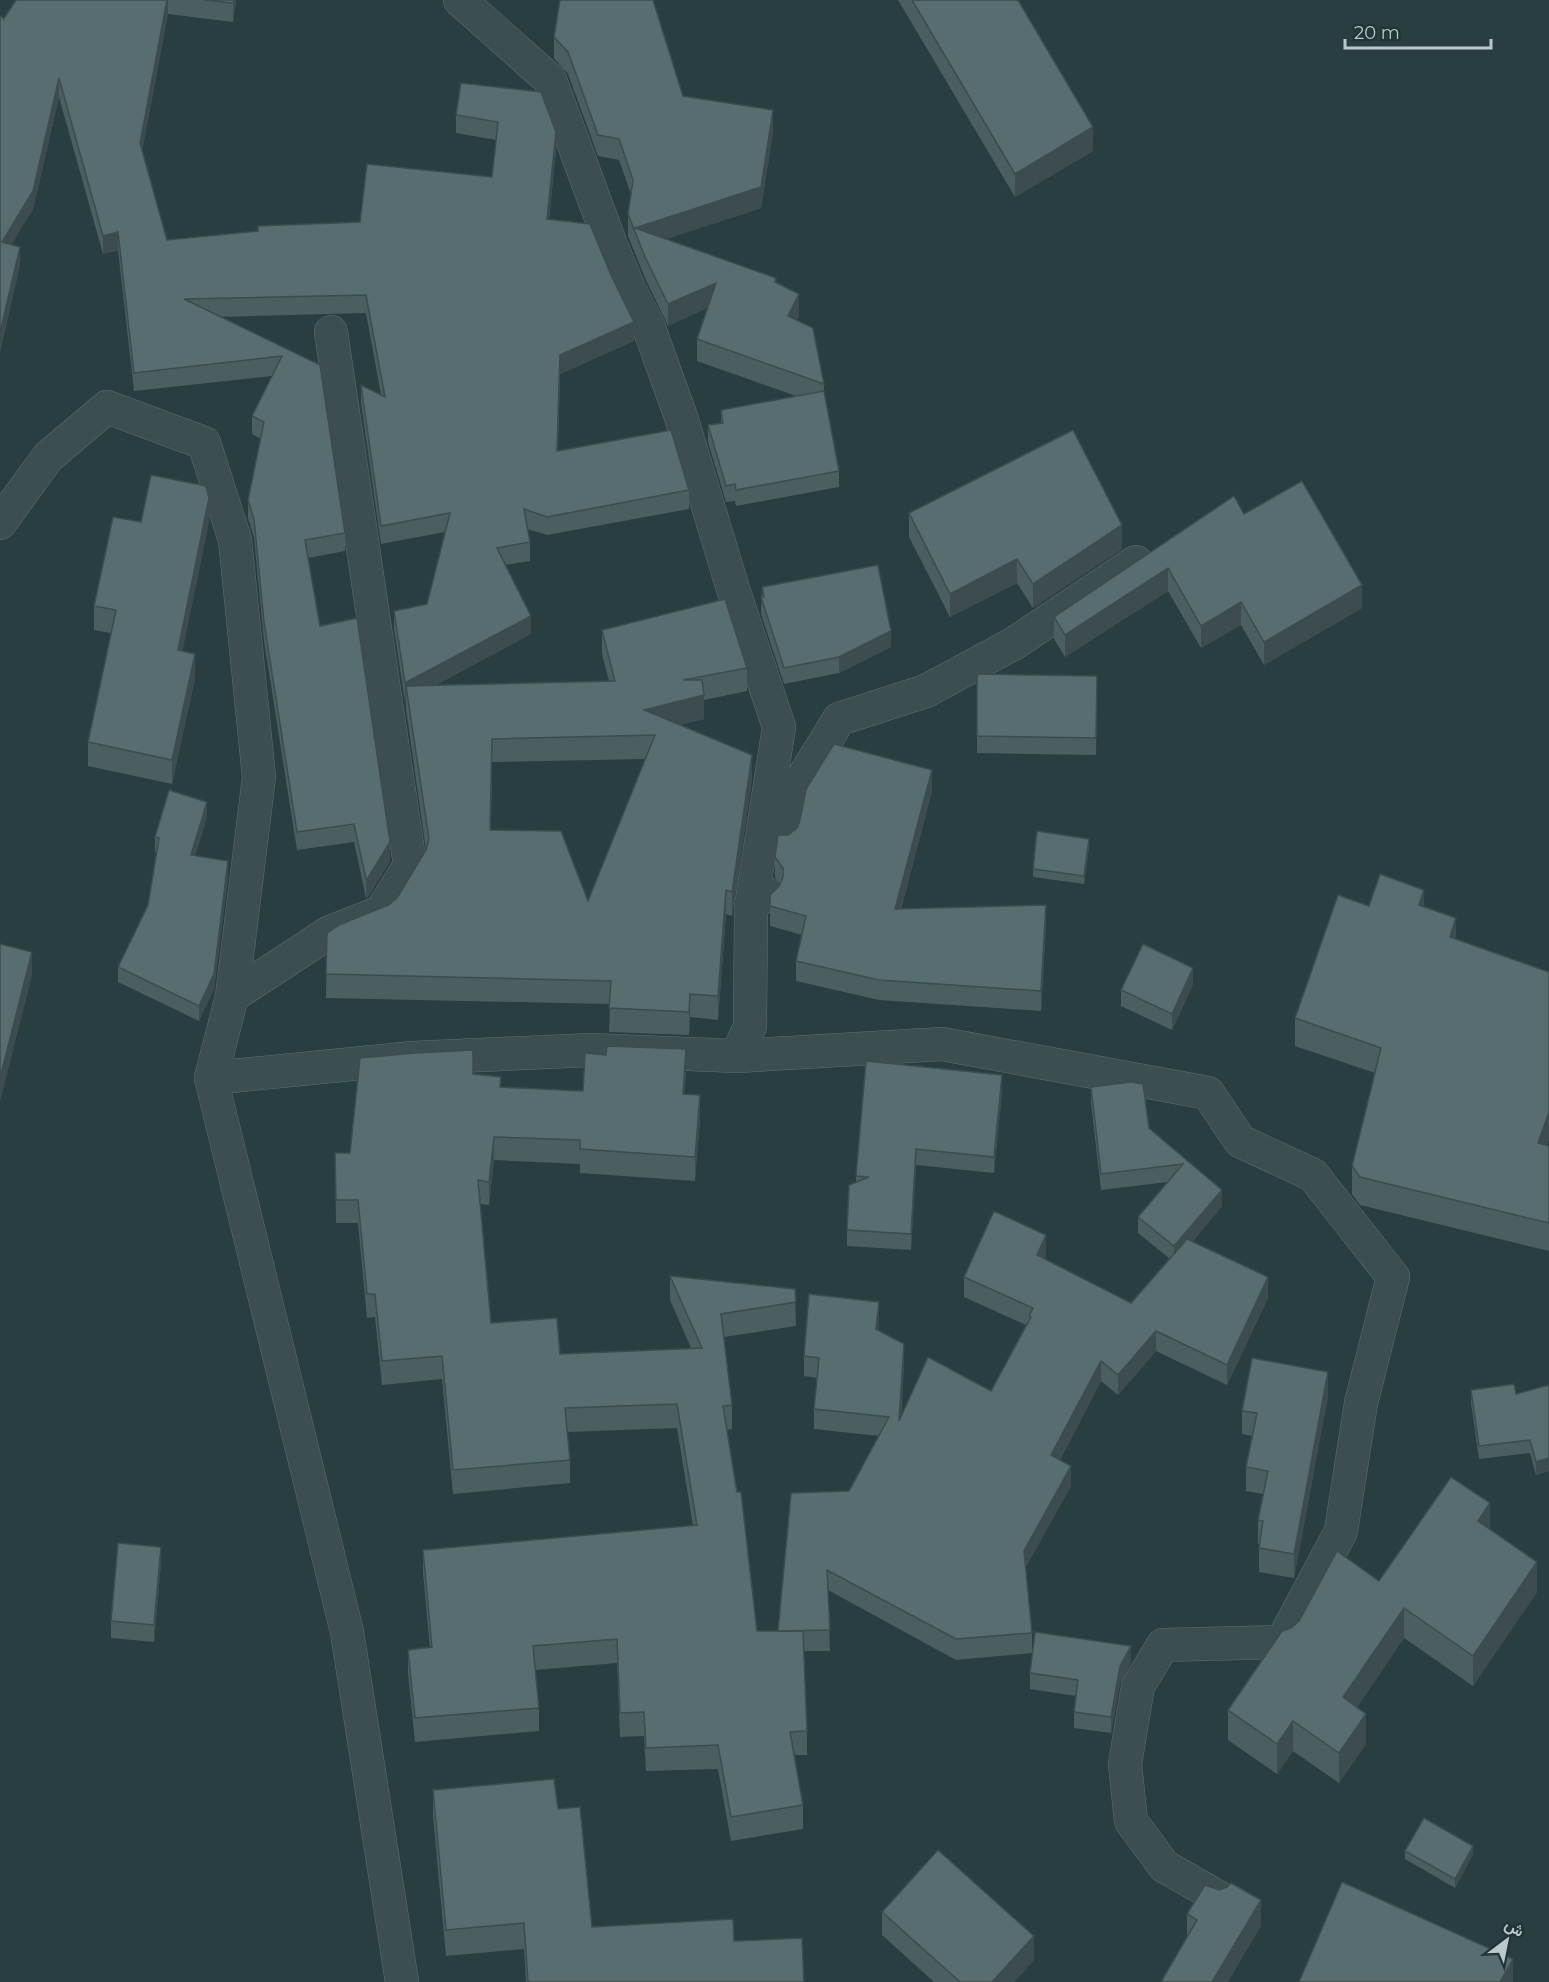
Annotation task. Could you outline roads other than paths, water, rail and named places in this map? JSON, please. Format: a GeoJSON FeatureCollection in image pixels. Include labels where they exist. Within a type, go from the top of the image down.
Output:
{"type":"FeatureCollection","features":[{"type":"Feature","properties":{"kind":"street"},"geometry":{"type":"LineString","coordinates":[[459,0],[550,80],[611,245],[649,328],[681,417],[734,592],[779,727],[751,907],[750,1026],[737,1056]]}},
{"type":"Feature","properties":{"kind":"street"},"geometry":{"type":"LineString","coordinates":[[232,996],[330,932],[381,912],[410,865],[332,332]]}},
{"type":"Feature","properties":{"kind":"street"},"geometry":{"type":"LineString","coordinates":[[0,524],[48,457],[107,407],[204,444],[235,540],[259,777],[232,996],[212,1078],[347,1632],[402,1982]]}},
{"type":"Feature","properties":{"kind":"street"},"geometry":{"type":"LineString","coordinates":[[751,907],[774,884],[788,802],[839,719],[926,691],[1013,644],[1161,546]]}},
{"type":"Feature","properties":{"kind":"street"},"geometry":{"type":"LineString","coordinates":[[212,1078],[413,1058],[591,1050],[737,1056],[942,1044],[1208,1093],[1240,1141],[1313,1176],[1393,1277],[1361,1403],[1341,1531],[1282,1642],[1163,1645],[1138,1686],[1125,1764],[1131,1821],[1164,1866],[1218,1897]]}}]}
